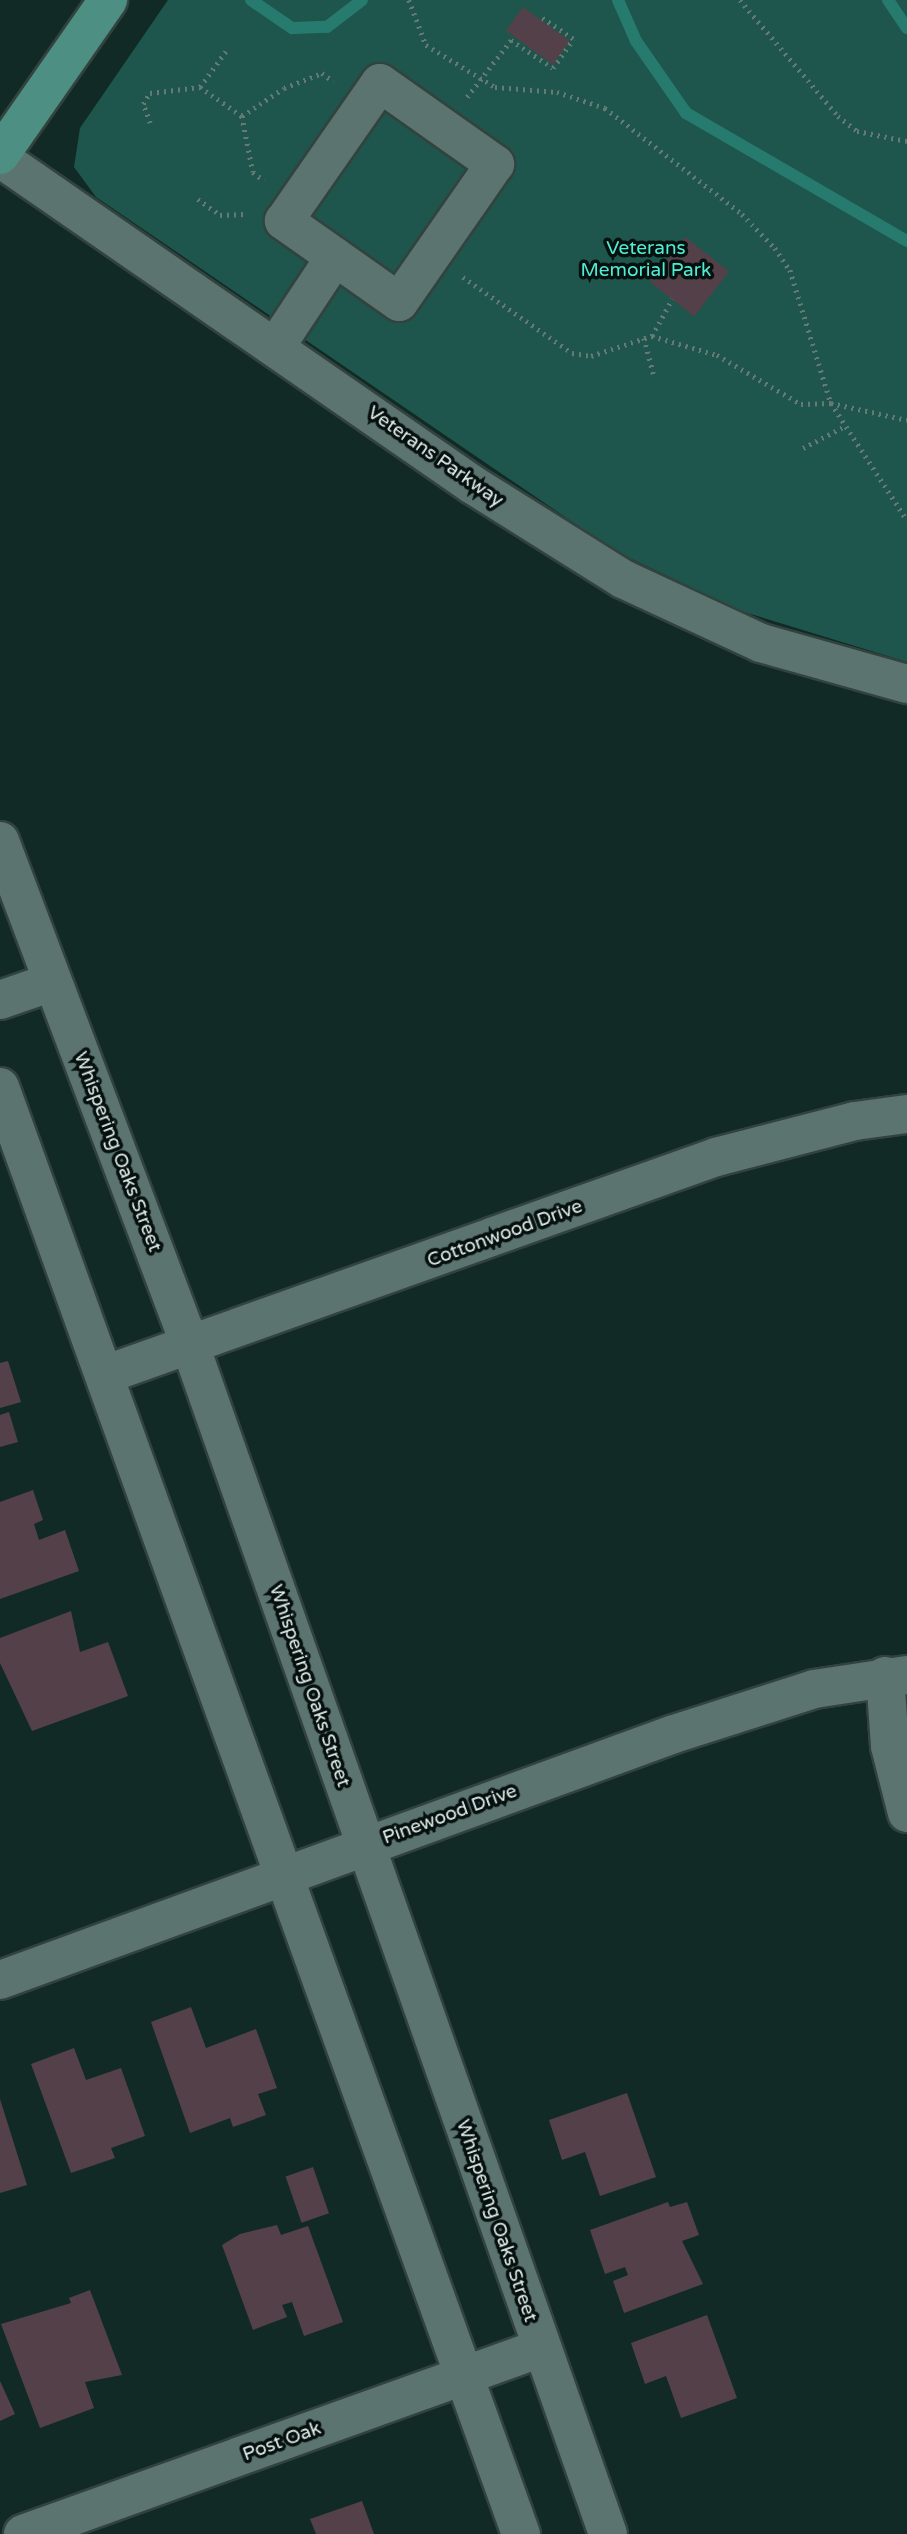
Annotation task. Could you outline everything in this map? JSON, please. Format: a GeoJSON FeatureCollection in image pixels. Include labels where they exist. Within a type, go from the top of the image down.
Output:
{"type":"FeatureCollection","features":[{"type":"Feature","properties":{"kind":"main road"},"geometry":{"type":"LineString","coordinates":[[0,156],[108,0]]}},
{"type":"Feature","properties":{"kind":"street"},"geometry":{"type":"LineString","coordinates":[[380,83],[495,164],[399,302],[335,257],[290,213],[367,103],[380,83]]}},
{"type":"Feature","properties":{"kind":"street","name":"Veterans Parkway"},"geometry":{"type":"LineString","coordinates":[[0,156],[473,485],[635,585],[761,643],[907,684]]}},
{"type":"Feature","properties":{"kind":"street"},"geometry":{"type":"LineString","coordinates":[[276,346],[335,257]]}},
{"type":"Feature","properties":{"kind":"street","name":"Whispering Oaks Street"},"geometry":{"type":"LineString","coordinates":[[0,841],[190,1345],[608,2534]]}},
{"type":"Feature","properties":{"kind":"street"},"geometry":{"type":"LineString","coordinates":[[0,1000],[52,982]]}},
{"type":"Feature","properties":{"kind":"street"},"geometry":{"type":"LineString","coordinates":[[0,1087],[107,1374],[521,2534]]}},
{"type":"Feature","properties":{"kind":"street","name":"Cottonwood Drive"},"geometry":{"type":"LineString","coordinates":[[107,1374],[716,1157],[855,1121],[907,1114]]}},
{"type":"Feature","properties":{"kind":"street"},"geometry":{"type":"LineString","coordinates":[[896,1676],[890,1746],[907,1813]]}},
{"type":"Feature","properties":{"kind":"street","name":"Pinewood Drive"},"geometry":{"type":"LineString","coordinates":[[0,1980],[674,1734],[814,1689],[896,1676]]}},
{"type":"Feature","properties":{"kind":"street","name":"Post Oak"},"geometry":{"type":"LineString","coordinates":[[23,2534],[541,2348]]}},
{"type":"Feature","properties":{"kind":"path"},"geometry":{"type":"LineString","coordinates":[[409,0],[426,46],[495,87],[579,96],[605,108],[742,214],[790,270],[831,403],[907,520]]}},
{"type":"Feature","properties":{"kind":"path"},"geometry":{"type":"LineString","coordinates":[[740,0],[817,98],[857,131],[907,141]]}},
{"type":"Feature","properties":{"kind":"path"},"geometry":{"type":"LineString","coordinates":[[480,80],[511,40],[553,68],[573,39],[540,17]]}},
{"type":"Feature","properties":{"kind":"path"},"geometry":{"type":"LineString","coordinates":[[200,87],[226,51]]}},
{"type":"Feature","properties":{"kind":"path"},"geometry":{"type":"LineString","coordinates":[[242,116],[284,88],[322,74],[367,103]]}},
{"type":"Feature","properties":{"kind":"path"},"geometry":{"type":"LineString","coordinates":[[150,123],[143,104],[150,93],[200,87],[242,116],[253,172],[290,213]]}},
{"type":"Feature","properties":{"kind":"path"},"geometry":{"type":"LineString","coordinates":[[198,199],[220,215],[232,212],[290,213]]}},
{"type":"Feature","properties":{"kind":"path"},"geometry":{"type":"LineString","coordinates":[[431,255],[572,353],[591,356],[652,336],[717,355],[801,404],[831,403],[907,420]]}},
{"type":"Feature","properties":{"kind":"path"},"geometry":{"type":"LineString","coordinates":[[652,336],[672,299]]}},
{"type":"Feature","properties":{"kind":"path"},"geometry":{"type":"LineString","coordinates":[[644,338],[654,376]]}},
{"type":"Feature","properties":{"kind":"path"},"geometry":{"type":"LineString","coordinates":[[803,448],[845,426]]}},
{"type":"Feature","properties":{"kind":"green space","name":"Veterans Memorial Park"},"geometry":{"type":"Polygon","coordinates":[[[168,0],[907,0],[907,662],[741,611],[615,551],[96,197],[74,167],[80,128],[168,0]]]}},
{"type":"Feature","properties":{"kind":"building"},"geometry":{"type":"Polygon","coordinates":[[[523,7],[570,41],[553,65],[506,30],[523,7]]]}},
{"type":"Feature","properties":{"kind":"building"},"geometry":{"type":"Polygon","coordinates":[[[685,237],[729,271],[694,316],[650,282],[685,237]]]}},
{"type":"Feature","properties":{"kind":"building"},"geometry":{"type":"Polygon","coordinates":[[[8,1361],[21,1402],[0,1408],[0,1363],[8,1361]]]}},
{"type":"Feature","properties":{"kind":"building"},"geometry":{"type":"Polygon","coordinates":[[[9,1412],[18,1442],[0,1447],[0,1415],[9,1412]]]}},
{"type":"Feature","properties":{"kind":"building"},"geometry":{"type":"Polygon","coordinates":[[[33,1490],[43,1520],[34,1524],[39,1540],[65,1530],[79,1571],[0,1599],[0,1502],[33,1490]]]}},
{"type":"Feature","properties":{"kind":"building"},"geometry":{"type":"Polygon","coordinates":[[[71,1611],[80,1652],[108,1642],[128,1696],[32,1731],[0,1663],[0,1638],[71,1611]]]}},
{"type":"Feature","properties":{"kind":"building"},"geometry":{"type":"Polygon","coordinates":[[[191,2007],[206,2048],[256,2029],[277,2088],[258,2094],[266,2115],[233,2127],[230,2118],[190,2133],[151,2022],[191,2007]]]}},
{"type":"Feature","properties":{"kind":"building"},"geometry":{"type":"Polygon","coordinates":[[[74,2048],[86,2080],[121,2068],[145,2136],[111,2148],[115,2158],[71,2173],[31,2064],[74,2048]]]}},
{"type":"Feature","properties":{"kind":"building"},"geometry":{"type":"Polygon","coordinates":[[[627,2093],[656,2177],[600,2196],[585,2152],[562,2160],[549,2120],[627,2093]]]}},
{"type":"Feature","properties":{"kind":"building"},"geometry":{"type":"Polygon","coordinates":[[[0,2099],[27,2185],[0,2193],[0,2099]]]}},
{"type":"Feature","properties":{"kind":"building"},"geometry":{"type":"Polygon","coordinates":[[[313,2167],[329,2213],[302,2223],[286,2176],[313,2167]]]}},
{"type":"Feature","properties":{"kind":"building"},"geometry":{"type":"Polygon","coordinates":[[[668,2202],[670,2207],[687,2202],[699,2235],[682,2241],[703,2284],[624,2313],[613,2281],[628,2275],[625,2267],[605,2274],[590,2230],[668,2202]]]}},
{"type":"Feature","properties":{"kind":"building"},"geometry":{"type":"Polygon","coordinates":[[[277,2225],[281,2235],[308,2226],[343,2322],[304,2336],[292,2302],[282,2305],[287,2317],[253,2330],[222,2245],[240,2234],[277,2225]]]}},
{"type":"Feature","properties":{"kind":"building"},"geometry":{"type":"Polygon","coordinates":[[[90,2290],[122,2375],[85,2382],[94,2408],[40,2428],[1,2324],[71,2303],[69,2298],[90,2290]]]}},
{"type":"Feature","properties":{"kind":"building"},"geometry":{"type":"Polygon","coordinates":[[[707,2315],[737,2398],[681,2418],[666,2376],[645,2384],[631,2343],[707,2315]]]}},
{"type":"Feature","properties":{"kind":"building"},"geometry":{"type":"Polygon","coordinates":[[[0,2381],[15,2414],[0,2421],[0,2381]]]}},
{"type":"Feature","properties":{"kind":"building"},"geometry":{"type":"Polygon","coordinates":[[[362,2501],[374,2534],[316,2534],[310,2519],[362,2501]]]}},
{"type":"Feature","properties":{"kind":"waterway"},"geometry":{"type":"LineString","coordinates":[[251,0],[292,28],[327,27],[362,0]]}},
{"type":"Feature","properties":{"kind":"waterway"},"geometry":{"type":"LineString","coordinates":[[618,0],[636,41],[686,113],[907,241]]}},
{"type":"Feature","properties":{"kind":"waterway"},"geometry":{"type":"LineString","coordinates":[[888,0],[907,28]]}}]}
